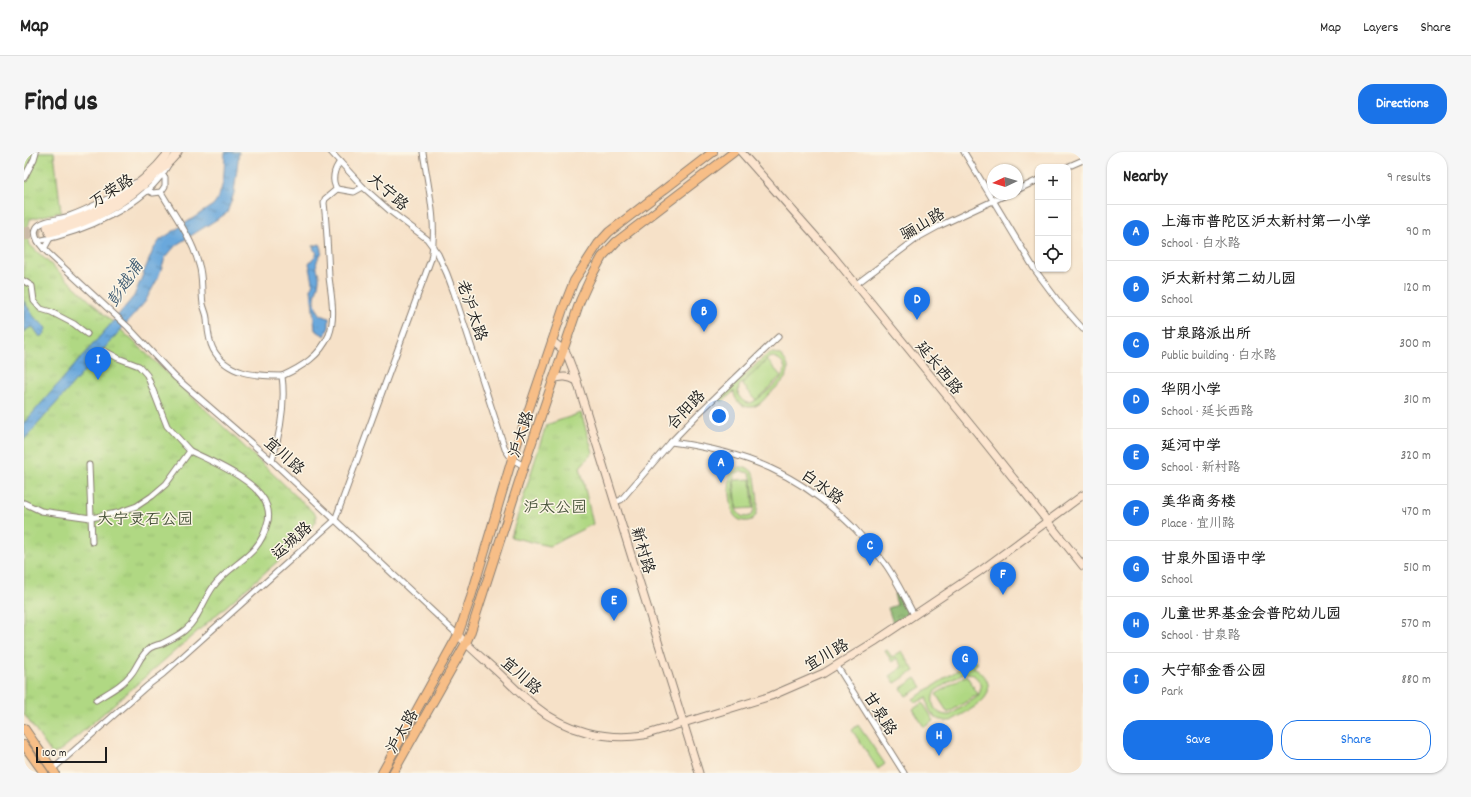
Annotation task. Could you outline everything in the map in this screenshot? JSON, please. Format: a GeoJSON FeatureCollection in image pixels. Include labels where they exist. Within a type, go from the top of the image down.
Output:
{"type":"FeatureCollection","features":[{"type":"Feature","properties":{"kind":"main road","name":"沪太路"},"geometry":{"type":"LineString","coordinates":[[382,773],[458,635],[471,597],[512,459],[574,281],[598,244],[609,232],[713,152]]}},
{"type":"Feature","properties":{"kind":"main road","name":"沪太路"},"geometry":{"type":"LineString","coordinates":[[393,773],[466,643],[563,349],[580,301],[602,257],[616,242],[734,152]]}},
{"type":"Feature","properties":{"kind":"main road"},"geometry":{"type":"LineString","coordinates":[[24,728],[52,772]]}},
{"type":"Feature","properties":{"kind":"main road"},"geometry":{"type":"LineString","coordinates":[[24,745],[44,773]]}},
{"type":"Feature","properties":{"kind":"street"},"geometry":{"type":"LineString","coordinates":[[24,178],[36,152]]}},
{"type":"Feature","properties":{"kind":"street","name":"万荣路"},"geometry":{"type":"LineString","coordinates":[[49,233],[115,200],[142,180],[169,152]]}},
{"type":"Feature","properties":{"kind":"street","name":"万荣路"},"geometry":{"type":"LineString","coordinates":[[49,233],[88,220],[118,205],[146,184],[178,152]]}},
{"type":"Feature","properties":{"kind":"street","name":"大宁路"},"geometry":{"type":"LineString","coordinates":[[331,152],[363,187],[390,211],[423,236],[433,246]]}},
{"type":"Feature","properties":{"kind":"street","name":"老沪太路"},"geometry":{"type":"LineString","coordinates":[[423,152],[434,230],[433,246],[447,274],[505,449],[512,459]]}},
{"type":"Feature","properties":{"kind":"street","name":"延长西路"},"geometry":{"type":"LineString","coordinates":[[741,152],[833,256],[855,285],[987,445],[1083,566]]}},
{"type":"Feature","properties":{"kind":"street"},"geometry":{"type":"LineString","coordinates":[[964,152],[992,201],[1035,270],[1058,301],[1083,329]]}},
{"type":"Feature","properties":{"kind":"street"},"geometry":{"type":"LineString","coordinates":[[1071,165],[1083,160]]}},
{"type":"Feature","properties":{"kind":"street"},"geometry":{"type":"LineString","coordinates":[[142,180],[126,186],[104,201],[84,210],[69,216],[42,223],[36,228],[35,232],[38,240],[49,233],[74,231],[106,218],[147,190],[162,176],[170,161]]}},
{"type":"Feature","properties":{"kind":"street"},"geometry":{"type":"LineString","coordinates":[[337,189],[334,185],[335,170],[340,162]]}},
{"type":"Feature","properties":{"kind":"street"},"geometry":{"type":"LineString","coordinates":[[161,192],[166,181],[165,177],[162,176]]}},
{"type":"Feature","properties":{"kind":"street"},"geometry":{"type":"LineString","coordinates":[[1023,187],[1035,181]]}},
{"type":"Feature","properties":{"kind":"street"},"geometry":{"type":"LineString","coordinates":[[161,192],[191,240],[200,267],[203,304],[207,317],[208,335],[213,349],[223,361],[238,372],[264,376],[282,376],[300,368],[310,361],[320,350],[330,334],[332,310],[324,203],[325,198],[337,189],[354,192],[363,187]]}},
{"type":"Feature","properties":{"kind":"street"},"geometry":{"type":"LineString","coordinates":[[147,190],[153,194],[161,192]]}},
{"type":"Feature","properties":{"kind":"street","name":"骊山路"},"geometry":{"type":"LineString","coordinates":[[855,285],[919,237],[992,201]]}},
{"type":"Feature","properties":{"kind":"street"},"geometry":{"type":"LineString","coordinates":[[44,249],[49,233]]}},
{"type":"Feature","properties":{"kind":"street","name":"宜川路"},"geometry":{"type":"LineString","coordinates":[[38,240],[44,249],[128,327],[175,377],[272,461],[535,706],[551,717],[576,729],[600,735],[628,736],[644,734],[683,724],[771,696],[803,683],[837,666],[914,615],[1048,522],[1083,495]]}},
{"type":"Feature","properties":{"kind":"street","name":"运城路"},"geometry":{"type":"LineString","coordinates":[[52,772],[335,520],[429,265],[433,246]]}},
{"type":"Feature","properties":{"kind":"street"},"geometry":{"type":"LineString","coordinates":[[24,281],[32,286],[34,301],[41,309],[51,312],[74,324],[87,334]]}},
{"type":"Feature","properties":{"kind":"street","name":"合阳路"},"geometry":{"type":"LineString","coordinates":[[615,502],[621,500],[703,409],[778,337]]}},
{"type":"Feature","properties":{"kind":"street","name":"新村路"},"geometry":{"type":"LineString","coordinates":[[552,341],[563,349],[568,356],[577,381],[699,773]]}},
{"type":"Feature","properties":{"kind":"street"},"geometry":{"type":"LineString","coordinates":[[96,700],[123,682],[132,673],[139,659],[149,649],[172,638],[191,625],[213,587],[223,575],[261,543],[269,519],[268,506],[256,490],[234,475],[190,451],[167,426],[147,375],[139,366],[105,351]]}},
{"type":"Feature","properties":{"kind":"street"},"geometry":{"type":"LineString","coordinates":[[272,461],[279,440],[281,424],[283,393],[282,376]]}},
{"type":"Feature","properties":{"kind":"street"},"geometry":{"type":"LineString","coordinates":[[553,379],[562,376],[571,377],[577,381]]}},
{"type":"Feature","properties":{"kind":"street","name":"白水路"},"geometry":{"type":"LineString","coordinates":[[672,442],[711,448],[753,460],[783,474],[811,490],[844,518],[877,553],[895,579],[914,615]]}},
{"type":"Feature","properties":{"kind":"street"},"geometry":{"type":"LineString","coordinates":[[24,503],[41,511],[91,518],[117,513],[137,506],[152,496],[166,484],[190,451]]}},
{"type":"Feature","properties":{"kind":"street"},"geometry":{"type":"LineString","coordinates":[[512,459],[524,466]]}},
{"type":"Feature","properties":{"kind":"street"},"geometry":{"type":"LineString","coordinates":[[88,465],[92,542]]}},
{"type":"Feature","properties":{"kind":"street","name":"甘泉路"},"geometry":{"type":"LineString","coordinates":[[837,666],[904,773]]}},
{"type":"Feature","properties":{"kind":"green space","name":"大宁灵石公园"},"geometry":{"type":"Polygon","coordinates":[[[24,152],[54,152],[61,212],[30,219],[27,231],[30,245],[316,515],[316,522],[301,541],[59,752],[52,754],[24,714],[24,152]]]}},
{"type":"Feature","properties":{"kind":"green space"},"geometry":{"type":"Polygon","coordinates":[[[770,353],[780,355],[787,364],[788,369],[785,378],[781,383],[761,402],[751,407],[744,406],[740,404],[734,395],[734,391],[722,402],[719,399],[770,353]],[[772,357],[766,360],[739,386],[738,394],[742,400],[748,403],[753,402],[768,391],[781,378],[785,369],[783,363],[772,357]]]}},
{"type":"Feature","properties":{"kind":"green space"},"geometry":{"type":"Polygon","coordinates":[[[767,360],[781,376],[756,400],[742,384],[767,360]]]}},
{"type":"Feature","properties":{"kind":"green space","name":"沪太公园"},"geometry":{"type":"Polygon","coordinates":[[[581,413],[593,452],[580,467],[593,524],[549,546],[511,537],[546,425],[581,413]]]}},
{"type":"Feature","properties":{"kind":"green space"},"geometry":{"type":"Polygon","coordinates":[[[740,467],[749,469],[755,477],[758,504],[755,517],[751,520],[744,521],[735,516],[730,495],[730,475],[734,470],[740,467]],[[741,471],[735,474],[733,480],[736,510],[741,516],[746,517],[750,516],[754,510],[752,479],[749,473],[741,471]]]}},
{"type":"Feature","properties":{"kind":"green space"},"geometry":{"type":"Polygon","coordinates":[[[751,479],[753,508],[737,509],[734,480],[751,479]]]}},
{"type":"Feature","properties":{"kind":"green space"},"geometry":{"type":"Polygon","coordinates":[[[899,593],[907,609],[907,614],[893,623],[888,608],[897,605],[894,594],[899,593]]]}},
{"type":"Feature","properties":{"kind":"green space"},"geometry":{"type":"Polygon","coordinates":[[[887,650],[892,657],[902,651],[914,671],[895,683],[890,676],[903,667],[897,658],[892,662],[885,651],[887,650]]]}},
{"type":"Feature","properties":{"kind":"green space"},"geometry":{"type":"Polygon","coordinates":[[[975,659],[978,663],[973,667],[985,676],[987,681],[987,695],[983,700],[951,721],[940,720],[933,715],[928,707],[927,697],[916,703],[913,699],[975,659]],[[963,673],[935,691],[933,696],[933,704],[937,711],[945,715],[950,715],[977,697],[980,693],[980,684],[976,677],[968,673],[963,673]]]}},
{"type":"Feature","properties":{"kind":"green space"},"geometry":{"type":"Polygon","coordinates":[[[966,675],[978,694],[948,713],[936,694],[966,675]]]}},
{"type":"Feature","properties":{"kind":"green space"},"geometry":{"type":"Polygon","coordinates":[[[916,678],[922,687],[906,696],[901,688],[916,678]]]}},
{"type":"Feature","properties":{"kind":"green space"},"geometry":{"type":"Polygon","coordinates":[[[923,703],[934,721],[924,727],[913,709],[923,703]]]}},
{"type":"Feature","properties":{"kind":"green space"},"geometry":{"type":"Polygon","coordinates":[[[858,725],[885,764],[878,769],[852,730],[858,725]]]}},
{"type":"Feature","properties":{"kind":"water"},"geometry":{"type":"Polygon","coordinates":[[[225,152],[239,152],[234,193],[227,213],[176,245],[165,258],[158,278],[145,302],[24,440],[24,423],[134,296],[153,250],[160,240],[213,205],[222,187],[225,152]]]}},
{"type":"Feature","properties":{"kind":"water"},"geometry":{"type":"Polygon","coordinates":[[[320,244],[322,252],[317,264],[319,277],[315,302],[321,315],[329,318],[329,327],[325,336],[315,330],[311,289],[313,282],[309,263],[317,253],[313,246],[320,244]]]}},
{"type":"Feature","properties":{"kind":"water"},"geometry":{"type":"Polygon","coordinates":[[[24,301],[34,317],[47,328],[44,335],[40,337],[33,327],[24,332],[24,301]]]}},
{"type":"Feature","properties":{"kind":"tunnel"},"geometry":{"type":"LineString","coordinates":[[24,231],[47,227]]}},
{"type":"Feature","properties":{"kind":"tunnel"},"geometry":{"type":"LineString","coordinates":[[24,237],[49,233]]}},
{"type":"Feature","properties":{"kind":"place","name":"华阴小学"},"geometry":{"type":"Point","coordinates":[917,320]}},
{"type":"Feature","properties":{"kind":"place","name":"沪太新村第二幼儿园"},"geometry":{"type":"Point","coordinates":[704,332]}},
{"type":"Feature","properties":{"kind":"place","name":"大宁郁金香公园"},"geometry":{"type":"Point","coordinates":[98,380]}},
{"type":"Feature","properties":{"kind":"place","name":"上海市普陀区沪太新村第一小学"},"geometry":{"type":"Point","coordinates":[721,483]}},
{"type":"Feature","properties":{"kind":"place","name":"甘泉路派出所"},"geometry":{"type":"Point","coordinates":[870,566]}},
{"type":"Feature","properties":{"kind":"place","name":"美华商务楼"},"geometry":{"type":"Point","coordinates":[1003,595]}},
{"type":"Feature","properties":{"kind":"place","name":"延河中学"},"geometry":{"type":"Point","coordinates":[614,621]}},
{"type":"Feature","properties":{"kind":"place","name":"甘泉外国语中学"},"geometry":{"type":"Point","coordinates":[965,679]}},
{"type":"Feature","properties":{"kind":"place","name":"儿童世界基金会普陀幼儿园"},"geometry":{"type":"Point","coordinates":[939,756]}},
{"type":"Feature","properties":{"kind":"water label","name":"彭越浦"},"geometry":{"type":"Point","coordinates":[124,283]}}]}
